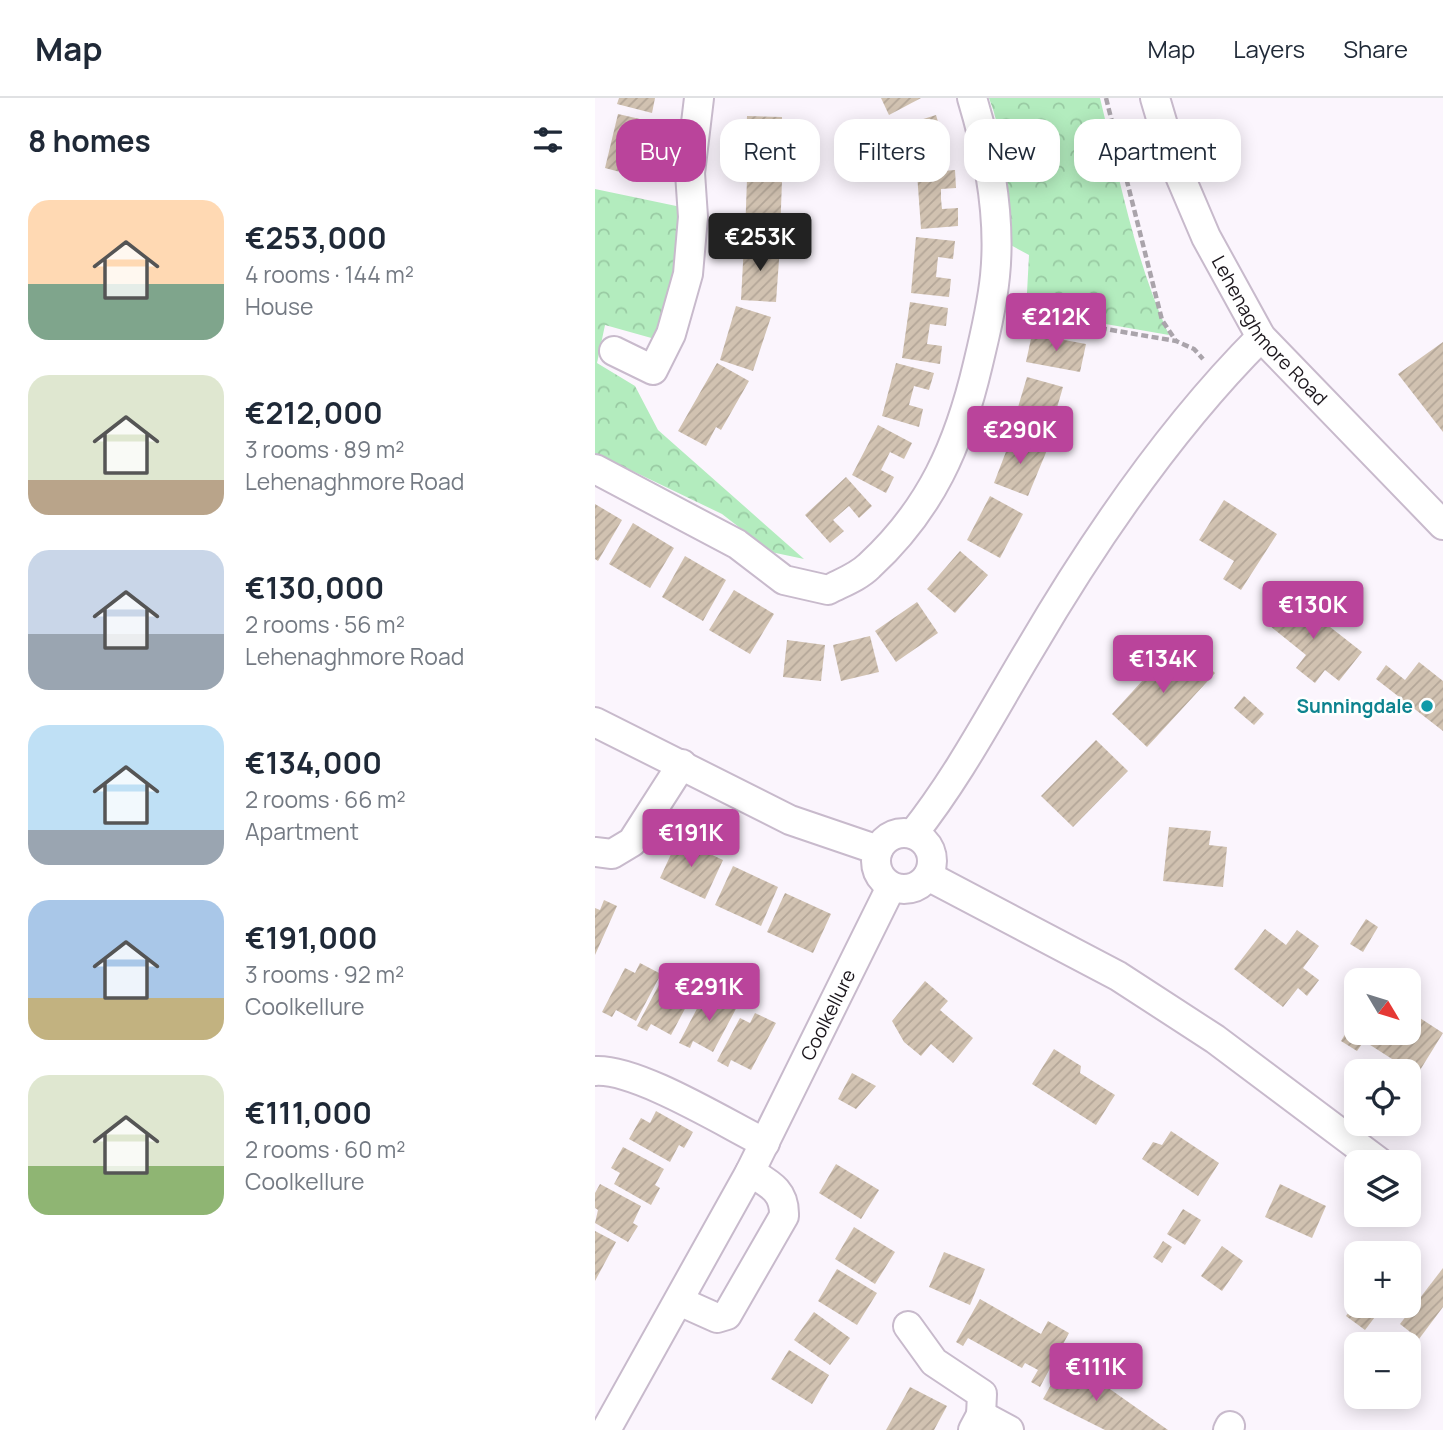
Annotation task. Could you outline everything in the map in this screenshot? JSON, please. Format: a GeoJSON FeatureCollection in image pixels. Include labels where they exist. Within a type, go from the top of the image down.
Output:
{"type":"FeatureCollection","features":[{"type":"Feature","properties":{"kind":"street"},"geometry":{"type":"LineString","coordinates":[[614,351],[653,370],[671,334],[688,274],[693,217],[690,173],[699,98]]}},
{"type":"Feature","properties":{"kind":"street"},"geometry":{"type":"LineString","coordinates":[[595,469],[737,544],[784,580],[828,590],[867,568],[918,513],[944,468],[964,421],[991,309],[996,273],[995,216],[985,141],[972,98]]}},
{"type":"Feature","properties":{"kind":"street","name":"Lehenaghmore Road"},"geometry":{"type":"LineString","coordinates":[[1155,98],[1174,162],[1206,237],[1261,337],[1443,525]]}},
{"type":"Feature","properties":{"kind":"street"},"geometry":{"type":"LineString","coordinates":[[913,834],[975,746],[1030,648],[1108,524],[1219,379],[1261,337]]}},
{"type":"Feature","properties":{"kind":"street"},"geometry":{"type":"LineString","coordinates":[[595,722],[790,820],[878,849]]}},
{"type":"Feature","properties":{"kind":"street"},"geometry":{"type":"LineString","coordinates":[[595,852],[612,854],[632,842],[682,764]]}},
{"type":"Feature","properties":{"kind":"street"},"geometry":{"type":"LineString","coordinates":[[913,834],[927,844],[931,852],[933,860],[929,876],[916,888],[899,890],[891,887],[879,874],[876,858],[878,849],[889,837],[913,834]]}},
{"type":"Feature","properties":{"kind":"street"},"geometry":{"type":"LineString","coordinates":[[929,876],[1118,976],[1215,1039],[1362,1150]]}},
{"type":"Feature","properties":{"kind":"street","name":"Coolkellure"},"geometry":{"type":"LineString","coordinates":[[606,1430],[750,1172],[891,887]]}},
{"type":"Feature","properties":{"kind":"street"},"geometry":{"type":"LineString","coordinates":[[595,1071],[605,1071],[643,1082],[765,1143]]}},
{"type":"Feature","properties":{"kind":"street"},"geometry":{"type":"LineString","coordinates":[[679,1301],[717,1318],[727,1315],[784,1216],[785,1202],[778,1190],[750,1172]]}},
{"type":"Feature","properties":{"kind":"street"},"geometry":{"type":"LineString","coordinates":[[908,1326],[934,1362],[982,1394],[977,1422],[1009,1430]]}},
{"type":"Feature","properties":{"kind":"path"},"geometry":{"type":"LineString","coordinates":[[1106,98],[1162,320],[1176,341]]}},
{"type":"Feature","properties":{"kind":"path"},"geometry":{"type":"LineString","coordinates":[[991,309],[1176,341],[1194,349],[1219,379]]}},
{"type":"Feature","properties":{"kind":"green space"},"geometry":{"type":"Polygon","coordinates":[[[989,98],[1100,98],[1105,119],[1074,119],[1074,182],[1120,182],[1137,248],[1169,335],[1013,308],[1014,298],[1027,293],[1029,255],[1005,242],[1005,182],[1060,182],[1060,119],[996,119],[989,98]]]}},
{"type":"Feature","properties":{"kind":"green space"},"geometry":{"type":"Polygon","coordinates":[[[595,189],[681,207],[678,267],[655,339],[605,325],[597,363],[635,386],[658,430],[804,559],[771,552],[722,514],[595,453],[595,189]]]}},
{"type":"Feature","properties":{"kind":"building"},"geometry":{"type":"Polygon","coordinates":[[[619,98],[655,98],[652,113],[617,104],[619,98]]]}},
{"type":"Feature","properties":{"kind":"building"},"geometry":{"type":"Polygon","coordinates":[[[881,98],[921,98],[889,115],[881,98]]]}},
{"type":"Feature","properties":{"kind":"building"},"geometry":{"type":"Polygon","coordinates":[[[618,114],[640,119],[617,119],[618,114]]]}},
{"type":"Feature","properties":{"kind":"building"},"geometry":{"type":"Polygon","coordinates":[[[747,116],[782,117],[782,119],[747,119],[747,116]]]}},
{"type":"Feature","properties":{"kind":"building"},"geometry":{"type":"Polygon","coordinates":[[[616,122],[616,171],[605,168],[616,122]]]}},
{"type":"Feature","properties":{"kind":"building"},"geometry":{"type":"Polygon","coordinates":[[[950,170],[955,170],[956,188],[941,189],[942,209],[958,208],[958,226],[921,229],[918,182],[950,182],[950,170]]]}},
{"type":"Feature","properties":{"kind":"building"},"geometry":{"type":"Polygon","coordinates":[[[747,182],[782,182],[780,236],[745,235],[747,182]]]}},
{"type":"Feature","properties":{"kind":"building"},"geometry":{"type":"Polygon","coordinates":[[[916,237],[955,241],[953,259],[938,257],[936,277],[951,279],[949,297],[911,293],[916,237]]]}},
{"type":"Feature","properties":{"kind":"building"},"geometry":{"type":"Polygon","coordinates":[[[744,244],[780,246],[776,302],[741,300],[744,244]]]}},
{"type":"Feature","properties":{"kind":"building"},"geometry":{"type":"Polygon","coordinates":[[[910,302],[948,308],[946,326],[930,324],[927,344],[942,346],[940,364],[902,358],[910,302]]]}},
{"type":"Feature","properties":{"kind":"building"},"geometry":{"type":"Polygon","coordinates":[[[736,306],[771,317],[753,371],[720,360],[736,306]]]}},
{"type":"Feature","properties":{"kind":"building"},"geometry":{"type":"Polygon","coordinates":[[[1032,334],[1086,344],[1080,372],[1026,362],[1032,334]]]}},
{"type":"Feature","properties":{"kind":"building"},"geometry":{"type":"Polygon","coordinates":[[[1443,342],[1443,432],[1398,374],[1443,342]]]}},
{"type":"Feature","properties":{"kind":"building"},"geometry":{"type":"Polygon","coordinates":[[[717,363],[749,381],[721,430],[716,427],[706,446],[678,431],[717,363]]]}},
{"type":"Feature","properties":{"kind":"building"},"geometry":{"type":"Polygon","coordinates":[[[896,363],[934,373],[929,390],[914,386],[909,405],[923,409],[919,427],[882,416],[896,363]]]}},
{"type":"Feature","properties":{"kind":"building"},"geometry":{"type":"Polygon","coordinates":[[[1027,377],[1063,387],[1049,435],[1013,424],[1027,377]]]}},
{"type":"Feature","properties":{"kind":"building"},"geometry":{"type":"Polygon","coordinates":[[[878,425],[912,443],[904,459],[890,452],[881,470],[894,477],[886,493],[852,475],[878,425]]]}},
{"type":"Feature","properties":{"kind":"building"},"geometry":{"type":"Polygon","coordinates":[[[1012,436],[1047,450],[1028,496],[994,483],[1012,436]]]}},
{"type":"Feature","properties":{"kind":"building"},"geometry":{"type":"Polygon","coordinates":[[[846,477],[872,506],[859,518],[849,506],[833,520],[844,531],[830,543],[805,515],[846,477]]]}},
{"type":"Feature","properties":{"kind":"building"},"geometry":{"type":"Polygon","coordinates":[[[990,496],[1023,514],[1000,558],[967,540],[990,496]]]}},
{"type":"Feature","properties":{"kind":"building"},"geometry":{"type":"Polygon","coordinates":[[[1224,500],[1277,534],[1241,590],[1223,579],[1234,561],[1199,540],[1224,500]]]}},
{"type":"Feature","properties":{"kind":"building"},"geometry":{"type":"Polygon","coordinates":[[[595,504],[622,520],[598,561],[595,559],[595,504]]]}},
{"type":"Feature","properties":{"kind":"building"},"geometry":{"type":"Polygon","coordinates":[[[633,523],[674,548],[650,588],[609,564],[633,523]]]}},
{"type":"Feature","properties":{"kind":"building"},"geometry":{"type":"Polygon","coordinates":[[[960,551],[988,575],[955,613],[927,589],[960,551]]]}},
{"type":"Feature","properties":{"kind":"building"},"geometry":{"type":"Polygon","coordinates":[[[685,556],[726,580],[703,621],[662,597],[685,556]]]}},
{"type":"Feature","properties":{"kind":"building"},"geometry":{"type":"Polygon","coordinates":[[[734,590],[774,614],[750,654],[709,630],[734,590]]]}},
{"type":"Feature","properties":{"kind":"building"},"geometry":{"type":"Polygon","coordinates":[[[1288,594],[1362,652],[1339,681],[1325,670],[1315,683],[1296,668],[1306,655],[1265,622],[1288,594]]]}},
{"type":"Feature","properties":{"kind":"building"},"geometry":{"type":"Polygon","coordinates":[[[917,602],[938,633],[896,662],[875,631],[917,602]]]}},
{"type":"Feature","properties":{"kind":"building"},"geometry":{"type":"Polygon","coordinates":[[[870,636],[879,672],[841,681],[833,645],[870,636]]]}},
{"type":"Feature","properties":{"kind":"building"},"geometry":{"type":"Polygon","coordinates":[[[787,640],[825,645],[821,681],[783,677],[787,640]]]}},
{"type":"Feature","properties":{"kind":"building"},"geometry":{"type":"Polygon","coordinates":[[[1184,644],[1215,673],[1147,747],[1112,714],[1163,658],[1169,660],[1184,644]]]}},
{"type":"Feature","properties":{"kind":"building","name":"Sunningdale"},"geometry":{"type":"Polygon","coordinates":[[[1419,662],[1443,681],[1443,731],[1376,679],[1386,665],[1405,680],[1419,662]]]}},
{"type":"Feature","properties":{"kind":"building"},"geometry":{"type":"Polygon","coordinates":[[[1244,696],[1264,714],[1254,725],[1234,708],[1244,696]]]}},
{"type":"Feature","properties":{"kind":"building"},"geometry":{"type":"Polygon","coordinates":[[[1096,740],[1128,771],[1073,827],[1041,796],[1096,740]]]}},
{"type":"Feature","properties":{"kind":"building"},"geometry":{"type":"Polygon","coordinates":[[[1169,827],[1211,831],[1209,845],[1227,847],[1223,887],[1163,881],[1169,827]]]}},
{"type":"Feature","properties":{"kind":"building"},"geometry":{"type":"Polygon","coordinates":[[[678,839],[723,860],[705,899],[660,878],[678,839]]]}},
{"type":"Feature","properties":{"kind":"building"},"geometry":{"type":"Polygon","coordinates":[[[733,866],[778,887],[761,926],[715,905],[733,866]]]}},
{"type":"Feature","properties":{"kind":"building"},"geometry":{"type":"Polygon","coordinates":[[[785,893],[831,914],[813,953],[767,932],[785,893]]]}},
{"type":"Feature","properties":{"kind":"building"},"geometry":{"type":"Polygon","coordinates":[[[604,900],[617,906],[595,955],[595,908],[600,910],[604,900]]]}},
{"type":"Feature","properties":{"kind":"building"},"geometry":{"type":"Polygon","coordinates":[[[1366,919],[1378,927],[1363,952],[1350,944],[1366,919]]]}},
{"type":"Feature","properties":{"kind":"building"},"geometry":{"type":"Polygon","coordinates":[[[1265,929],[1286,945],[1297,930],[1319,946],[1303,968],[1319,980],[1307,996],[1298,988],[1283,1007],[1234,969],[1265,929]]]}},
{"type":"Feature","properties":{"kind":"building"},"geometry":{"type":"Polygon","coordinates":[[[640,963],[661,974],[636,1021],[616,1010],[612,1017],[602,1012],[625,968],[635,973],[640,963]]]}},
{"type":"Feature","properties":{"kind":"building"},"geometry":{"type":"Polygon","coordinates":[[[675,977],[696,988],[671,1035],[651,1024],[647,1031],[637,1026],[660,983],[670,988],[675,977]]]}},
{"type":"Feature","properties":{"kind":"building"},"geometry":{"type":"Polygon","coordinates":[[[925,981],[948,1001],[940,1010],[973,1038],[953,1063],[931,1044],[921,1056],[904,1042],[892,1021],[925,981]]]}},
{"type":"Feature","properties":{"kind":"building"},"geometry":{"type":"Polygon","coordinates":[[[717,994],[738,1005],[713,1052],[693,1041],[690,1048],[679,1043],[702,999],[712,1005],[717,994]]]}},
{"type":"Feature","properties":{"kind":"building"},"geometry":{"type":"Polygon","coordinates":[[[755,1013],[776,1023],[751,1070],[731,1060],[728,1067],[717,1061],[740,1018],[750,1023],[755,1013]]]}},
{"type":"Feature","properties":{"kind":"building"},"geometry":{"type":"Polygon","coordinates":[[[1421,1019],[1443,1033],[1421,1069],[1421,1059],[1392,1059],[1370,1045],[1421,1045],[1421,1019]]]}},
{"type":"Feature","properties":{"kind":"building"},"geometry":{"type":"Polygon","coordinates":[[[1347,1045],[1361,1045],[1357,1051],[1347,1045]]]}},
{"type":"Feature","properties":{"kind":"building"},"geometry":{"type":"Polygon","coordinates":[[[1054,1049],[1081,1066],[1080,1073],[1115,1095],[1096,1125],[1032,1084],[1054,1049]]]}},
{"type":"Feature","properties":{"kind":"building"},"geometry":{"type":"Polygon","coordinates":[[[852,1073],[876,1086],[856,1109],[838,1099],[852,1073]]]}},
{"type":"Feature","properties":{"kind":"building"},"geometry":{"type":"Polygon","coordinates":[[[656,1111],[693,1132],[684,1148],[679,1145],[670,1162],[629,1139],[641,1118],[650,1123],[656,1111]]]}},
{"type":"Feature","properties":{"kind":"building"},"geometry":{"type":"Polygon","coordinates":[[[1171,1131],[1219,1163],[1198,1196],[1142,1159],[1153,1142],[1162,1145],[1171,1131]]]}},
{"type":"Feature","properties":{"kind":"building"},"geometry":{"type":"Polygon","coordinates":[[[623,1147],[664,1169],[655,1185],[660,1188],[651,1205],[614,1184],[620,1173],[611,1168],[623,1147]]]}},
{"type":"Feature","properties":{"kind":"building"},"geometry":{"type":"Polygon","coordinates":[[[836,1164],[879,1190],[861,1219],[819,1193],[836,1164]]]}},
{"type":"Feature","properties":{"kind":"building"},"geometry":{"type":"Polygon","coordinates":[[[600,1184],[641,1206],[633,1223],[638,1226],[628,1242],[595,1223],[598,1210],[595,1208],[595,1193],[600,1184]]]}},
{"type":"Feature","properties":{"kind":"building"},"geometry":{"type":"Polygon","coordinates":[[[1280,1184],[1326,1206],[1312,1238],[1265,1217],[1280,1184]]]}},
{"type":"Feature","properties":{"kind":"building"},"geometry":{"type":"Polygon","coordinates":[[[1183,1209],[1201,1220],[1185,1245],[1167,1234],[1183,1209]]]}},
{"type":"Feature","properties":{"kind":"building"},"geometry":{"type":"Polygon","coordinates":[[[854,1227],[895,1252],[875,1284],[835,1259],[854,1227]]]}},
{"type":"Feature","properties":{"kind":"building"},"geometry":{"type":"Polygon","coordinates":[[[595,1231],[616,1242],[595,1281],[595,1231]]]}},
{"type":"Feature","properties":{"kind":"building"},"geometry":{"type":"Polygon","coordinates":[[[1163,1241],[1172,1247],[1162,1263],[1153,1257],[1163,1241]]]}},
{"type":"Feature","properties":{"kind":"building"},"geometry":{"type":"Polygon","coordinates":[[[1222,1246],[1243,1261],[1222,1291],[1201,1276],[1222,1246]]]}},
{"type":"Feature","properties":{"kind":"building"},"geometry":{"type":"Polygon","coordinates":[[[944,1252],[985,1269],[970,1305],[929,1287],[944,1252]]]}},
{"type":"Feature","properties":{"kind":"building"},"geometry":{"type":"Polygon","coordinates":[[[1443,1268],[1443,1307],[1421,1336],[1421,1332],[1410,1332],[1400,1324],[1405,1318],[1421,1318],[1421,1297],[1443,1268]]]}},
{"type":"Feature","properties":{"kind":"building"},"geometry":{"type":"Polygon","coordinates":[[[837,1269],[877,1293],[857,1325],[818,1301],[837,1269]]]}},
{"type":"Feature","properties":{"kind":"building"},"geometry":{"type":"Polygon","coordinates":[[[980,1299],[1041,1334],[1048,1321],[1069,1333],[1040,1387],[1031,1382],[1038,1370],[1025,1363],[1022,1368],[968,1338],[963,1346],[956,1342],[980,1299]]]}},
{"type":"Feature","properties":{"kind":"building"},"geometry":{"type":"Polygon","coordinates":[[[814,1312],[850,1338],[830,1365],[794,1340],[814,1312]]]}},
{"type":"Feature","properties":{"kind":"building"},"geometry":{"type":"Polygon","coordinates":[[[1349,1318],[1374,1318],[1365,1330],[1349,1318]]]}},
{"type":"Feature","properties":{"kind":"building"},"geometry":{"type":"Polygon","coordinates":[[[789,1350],[829,1375],[812,1404],[771,1379],[789,1350]]]}},
{"type":"Feature","properties":{"kind":"building"},"geometry":{"type":"Polygon","coordinates":[[[1063,1363],[1107,1387],[1168,1430],[1105,1430],[1043,1399],[1063,1363]]]}},
{"type":"Feature","properties":{"kind":"building"},"geometry":{"type":"Polygon","coordinates":[[[910,1387],[947,1406],[934,1430],[886,1430],[910,1387]]]}},
{"type":"Feature","properties":{"kind":"place","name":"Sunningdale"},"geometry":{"type":"Point","coordinates":[1427,706]}}]}
